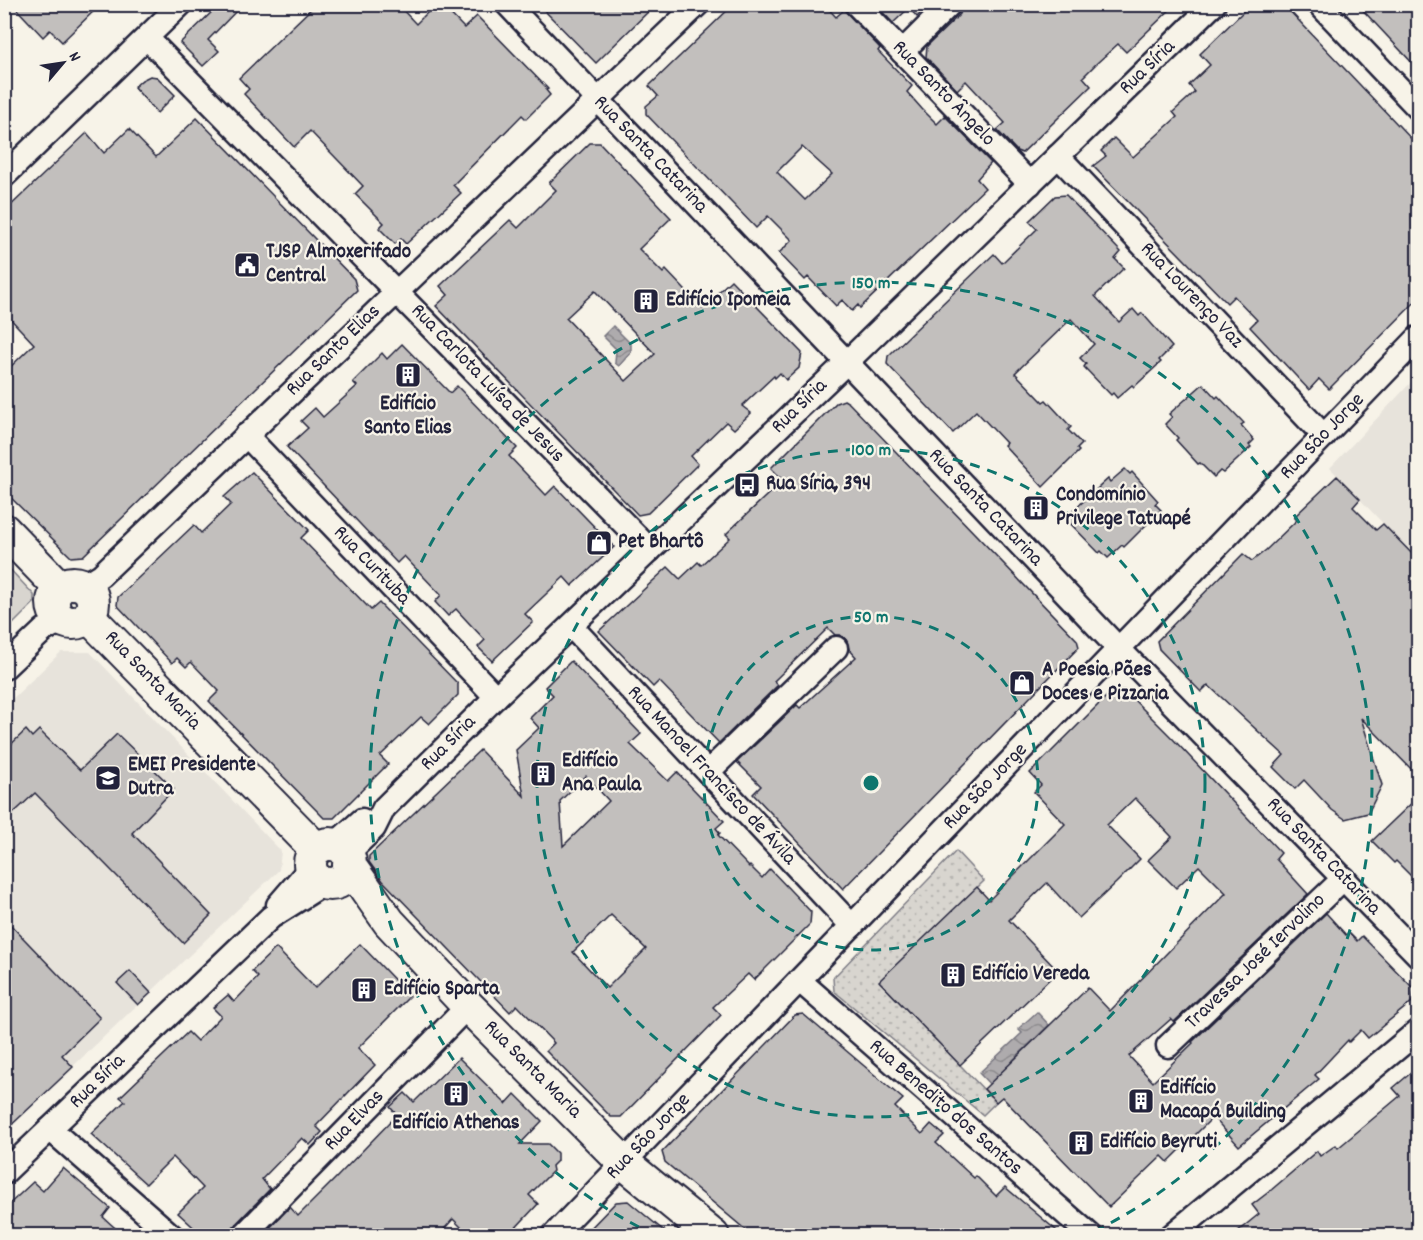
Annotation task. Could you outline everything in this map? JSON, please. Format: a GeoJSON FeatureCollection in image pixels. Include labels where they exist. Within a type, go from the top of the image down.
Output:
{"type":"FeatureCollection","features":[{"type":"Feature","properties":{"kind":"street"},"geometry":{"type":"LineString","coordinates":[[4,176],[181,4]]}},
{"type":"Feature","properties":{"kind":"street","name":"Rua Santa Catarina"},"geometry":{"type":"LineString","coordinates":[[507,4],[1119,649],[1419,955]]}},
{"type":"Feature","properties":{"kind":"street","name":"Rua Santo Elias"},"geometry":{"type":"LineString","coordinates":[[4,668],[698,4]]}},
{"type":"Feature","properties":{"kind":"street","name":"Rua Santo Ângelo"},"geometry":{"type":"LineString","coordinates":[[856,4],[1030,184]]}},
{"type":"Feature","properties":{"kind":"street"},"geometry":{"type":"LineString","coordinates":[[902,52],[950,4]]}},
{"type":"Feature","properties":{"kind":"street","name":"Rua Síria"},"geometry":{"type":"LineString","coordinates":[[4,1173],[271,918],[279,903],[330,861],[366,817],[384,808],[496,697],[847,363],[1214,4]]}},
{"type":"Feature","properties":{"kind":"street"},"geometry":{"type":"LineString","coordinates":[[1319,4],[1419,108]]}},
{"type":"Feature","properties":{"kind":"street","name":"Rua Carlota Luísa de Jesus"},"geometry":{"type":"LineString","coordinates":[[147,38],[650,550]]}},
{"type":"Feature","properties":{"kind":"street","name":"Rua Lourenço Vaz"},"geometry":{"type":"LineString","coordinates":[[1058,156],[1324,436]]}},
{"type":"Feature","properties":{"kind":"street","name":"Rua São Jorge"},"geometry":{"type":"LineString","coordinates":[[553,1236],[1419,338]]}},
{"type":"Feature","properties":{"kind":"street","name":"Rua Curituba"},"geometry":{"type":"LineString","coordinates":[[246,435],[496,697]]}},
{"type":"Feature","properties":{"kind":"street","name":"Rua Santa Maria"},"geometry":{"type":"LineString","coordinates":[[4,530],[624,1163],[713,1236]]}},
{"type":"Feature","properties":{"kind":"street","name":"Rua Manoel Francisco de Ávila"},"geometry":{"type":"LineString","coordinates":[[570,626],[852,926]]}},
{"type":"Feature","properties":{"kind":"street"},"geometry":{"type":"LineString","coordinates":[[708,772],[836,648]]}},
{"type":"Feature","properties":{"kind":"street","name":"Travessa José Iervolino"},"geometry":{"type":"LineString","coordinates":[[1168,1046],[1344,878]]}},
{"type":"Feature","properties":{"kind":"street","name":"Rua Benedito dos Santos"},"geometry":{"type":"LineString","coordinates":[[800,981],[1091,1236]]}},
{"type":"Feature","properties":{"kind":"street","name":"Rua Elvas"},"geometry":{"type":"LineString","coordinates":[[243,1236],[468,1006]]}},
{"type":"Feature","properties":{"kind":"street"},"geometry":{"type":"LineString","coordinates":[[1171,1236],[1419,1031]]}},
{"type":"Feature","properties":{"kind":"street"},"geometry":{"type":"LineString","coordinates":[[50,1129],[172,1236]]}},
{"type":"Feature","properties":{"kind":"shaded area"},"geometry":{"type":"Polygon","coordinates":[[[1418,375],[1418,560],[1330,468],[1418,375]]]}},
{"type":"Feature","properties":{"kind":"shaded area"},"geometry":{"type":"Polygon","coordinates":[[[5,564],[34,595],[34,603],[5,632],[5,564]]]}},
{"type":"Feature","properties":{"kind":"shaded area","name":"EMEI Presidente Dutra"},"geometry":{"type":"Polygon","coordinates":[[[61,652],[90,652],[281,851],[279,870],[5,1131],[5,706],[61,652]]]}},
{"type":"Feature","properties":{"kind":"shaded area"},"geometry":{"type":"Polygon","coordinates":[[[956,851],[984,881],[880,982],[990,1096],[1048,1051],[983,1115],[834,991],[833,978],[956,851]]]}},
{"type":"Feature","properties":{"kind":"water"},"geometry":{"type":"Polygon","coordinates":[[[613,326],[631,344],[631,352],[619,366],[615,363],[616,349],[603,336],[613,326]]]}},
{"type":"Feature","properties":{"kind":"water"},"geometry":{"type":"Polygon","coordinates":[[[1037,1012],[1049,1025],[1013,1060],[1017,1064],[993,1088],[979,1073],[1022,1033],[1018,1029],[1037,1012]]]}},
{"type":"Feature","properties":{"kind":"building"},"geometry":{"type":"Polygon","coordinates":[[[12,4],[101,4],[62,42],[50,30],[43,37],[12,4]]]}},
{"type":"Feature","properties":{"kind":"building"},"geometry":{"type":"Polygon","coordinates":[[[220,4],[243,4],[208,40],[219,51],[203,66],[180,43],[220,4]]]}},
{"type":"Feature","properties":{"kind":"building"},"geometry":{"type":"Polygon","coordinates":[[[316,4],[397,4],[416,24],[436,4],[441,4],[464,28],[477,16],[548,89],[546,90],[550,95],[526,119],[522,115],[453,185],[461,193],[406,244],[401,239],[395,244],[379,228],[384,223],[355,194],[363,186],[310,131],[294,147],[244,94],[249,89],[239,78],[316,4]]]}},
{"type":"Feature","properties":{"kind":"building"},"geometry":{"type":"Polygon","coordinates":[[[538,4],[656,4],[596,63],[538,4]]]}},
{"type":"Feature","properties":{"kind":"building"},"geometry":{"type":"Polygon","coordinates":[[[734,4],[824,4],[836,17],[844,10],[880,48],[878,51],[912,86],[907,92],[922,109],[937,124],[945,116],[991,163],[977,179],[985,188],[860,308],[858,305],[852,311],[842,300],[836,306],[808,277],[805,280],[779,253],[792,240],[768,216],[756,228],[646,114],[646,106],[658,96],[649,86],[734,4]],[[802,147],[777,172],[805,200],[832,174],[802,147]]]}},
{"type":"Feature","properties":{"kind":"building"},"geometry":{"type":"Polygon","coordinates":[[[875,4],[930,4],[917,17],[909,8],[893,23],[875,4]]]}},
{"type":"Feature","properties":{"kind":"building"},"geometry":{"type":"Polygon","coordinates":[[[963,4],[1176,4],[1126,52],[1118,44],[1097,63],[1083,77],[1091,86],[1022,153],[1017,151],[997,130],[1005,123],[966,81],[957,90],[926,57],[927,46],[960,14],[963,4]]]}},
{"type":"Feature","properties":{"kind":"building"},"geometry":{"type":"Polygon","coordinates":[[[1251,4],[1283,4],[1419,147],[1419,298],[1329,389],[1319,379],[1309,390],[1250,327],[1257,320],[1234,296],[1227,303],[1093,166],[1106,156],[1101,151],[1114,138],[1133,157],[1177,117],[1173,112],[1195,92],[1189,85],[1210,65],[1200,54],[1251,4]]]}},
{"type":"Feature","properties":{"kind":"building"},"geometry":{"type":"Polygon","coordinates":[[[1357,4],[1419,4],[1419,70],[1357,4]]]}},
{"type":"Feature","properties":{"kind":"building"},"geometry":{"type":"Polygon","coordinates":[[[150,76],[157,77],[175,95],[157,113],[134,87],[150,76]]]}},
{"type":"Feature","properties":{"kind":"building"},"geometry":{"type":"Polygon","coordinates":[[[197,118],[354,279],[357,290],[83,556],[71,557],[4,491],[4,373],[34,344],[4,312],[4,212],[87,133],[104,153],[129,129],[156,157],[197,118]]]}},
{"type":"Feature","properties":{"kind":"building"},"geometry":{"type":"Polygon","coordinates":[[[590,143],[600,143],[671,218],[639,249],[663,273],[666,270],[702,308],[731,280],[802,353],[799,368],[786,380],[780,373],[775,378],[774,376],[742,406],[751,413],[734,429],[726,422],[691,456],[698,464],[648,513],[638,515],[436,306],[448,295],[440,286],[510,220],[518,228],[556,190],[549,183],[590,143]],[[595,291],[566,318],[626,381],[655,354],[595,291]]]}},
{"type":"Feature","properties":{"kind":"building"},"geometry":{"type":"Polygon","coordinates":[[[1066,195],[1121,252],[1115,259],[1124,268],[1095,296],[1119,322],[1133,309],[1139,316],[1142,313],[1172,347],[1159,360],[1161,362],[1134,387],[1132,385],[1117,398],[1113,393],[1111,395],[1084,367],[1086,364],[1080,358],[1094,344],[1071,319],[1015,373],[1043,402],[1046,400],[1071,427],[1068,430],[1082,444],[1077,449],[1079,451],[1043,487],[976,411],[953,433],[887,364],[888,356],[994,254],[1002,263],[1037,229],[1029,221],[1055,196],[1066,195]]]}},
{"type":"Feature","properties":{"kind":"building"},"geometry":{"type":"Polygon","coordinates":[[[402,344],[450,393],[457,386],[517,448],[509,456],[546,495],[555,486],[614,547],[572,586],[564,577],[525,614],[533,622],[492,661],[478,647],[485,640],[456,609],[448,616],[435,602],[441,595],[404,556],[397,563],[287,447],[308,428],[301,421],[315,408],[323,417],[357,386],[353,382],[382,353],[387,359],[402,344]]]}},
{"type":"Feature","properties":{"kind":"building"},"geometry":{"type":"Polygon","coordinates":[[[1203,384],[1244,423],[1241,425],[1254,440],[1249,445],[1251,447],[1223,473],[1220,471],[1214,477],[1200,463],[1198,464],[1165,424],[1172,417],[1169,414],[1203,384]]]}},
{"type":"Feature","properties":{"kind":"building"},"geometry":{"type":"Polygon","coordinates":[[[844,400],[1077,640],[1079,647],[843,889],[753,794],[761,786],[737,762],[797,705],[800,708],[856,657],[849,649],[846,639],[835,635],[828,628],[774,681],[778,685],[719,743],[659,681],[653,687],[599,631],[668,567],[680,579],[698,562],[701,565],[730,538],[726,534],[783,480],[771,468],[836,403],[844,400]]]}},
{"type":"Feature","properties":{"kind":"building"},"geometry":{"type":"Polygon","coordinates":[[[1125,469],[1130,474],[1132,472],[1158,501],[1155,504],[1161,510],[1124,547],[1122,545],[1108,558],[1101,551],[1099,553],[1065,518],[1108,479],[1110,482],[1125,469]]]}},
{"type":"Feature","properties":{"kind":"building"},"geometry":{"type":"Polygon","coordinates":[[[252,472],[309,530],[301,538],[371,610],[379,603],[458,684],[458,695],[429,724],[421,717],[380,756],[388,764],[334,818],[324,818],[209,701],[219,691],[191,662],[186,667],[177,658],[172,663],[117,605],[118,597],[194,525],[201,533],[231,504],[224,497],[252,472]]]}},
{"type":"Feature","properties":{"kind":"building"},"geometry":{"type":"Polygon","coordinates":[[[1337,476],[1360,499],[1353,507],[1376,530],[1383,524],[1419,561],[1419,777],[1361,718],[1382,785],[1368,813],[1345,819],[1332,810],[1304,780],[1295,789],[1273,767],[1284,755],[1208,685],[1201,692],[1159,649],[1157,641],[1243,554],[1252,561],[1266,550],[1297,520],[1294,517],[1337,476]]]}},
{"type":"Feature","properties":{"kind":"building"},"geometry":{"type":"Polygon","coordinates":[[[571,661],[641,734],[630,744],[668,781],[677,772],[724,821],[716,828],[720,833],[718,835],[762,878],[770,869],[811,912],[810,924],[754,980],[748,974],[713,1007],[721,1015],[621,1117],[611,1117],[546,1051],[554,1043],[517,1005],[510,1012],[383,881],[369,862],[369,856],[480,750],[524,796],[516,750],[539,728],[530,718],[553,695],[545,687],[571,661]],[[586,776],[560,801],[563,846],[609,801],[586,776]],[[611,915],[573,952],[607,988],[646,949],[611,915]]]}},
{"type":"Feature","properties":{"kind":"building"},"geometry":{"type":"Polygon","coordinates":[[[1113,690],[1124,690],[1173,739],[1281,853],[1276,859],[1308,894],[1174,1022],[1171,1019],[1129,1056],[1153,1082],[1326,913],[1346,935],[1349,933],[1357,941],[1362,936],[1414,989],[1413,1001],[1368,1038],[1361,1030],[1349,1042],[1348,1040],[1315,1075],[1319,1079],[1239,1146],[1213,1117],[1168,1162],[1162,1156],[1109,1207],[1002,1097],[996,1102],[984,1089],[1088,988],[1110,1011],[1226,893],[1199,866],[1176,888],[1148,860],[1172,837],[1135,798],[1107,825],[1140,859],[1116,883],[1079,918],[1047,883],[1009,920],[1058,971],[960,1065],[879,981],[977,887],[989,900],[1065,824],[1034,792],[1041,785],[1030,773],[1113,690]]]}},
{"type":"Feature","properties":{"kind":"building"},"geometry":{"type":"Polygon","coordinates":[[[26,730],[32,737],[39,730],[80,770],[117,734],[174,789],[132,833],[211,915],[183,943],[35,793],[4,822],[4,751],[26,730]]]}},
{"type":"Feature","properties":{"kind":"building"},"geometry":{"type":"Polygon","coordinates":[[[1419,796],[1419,884],[1372,841],[1419,796]]]}},
{"type":"Feature","properties":{"kind":"building"},"geometry":{"type":"Polygon","coordinates":[[[4,918],[100,1018],[62,1055],[73,1067],[4,1132],[4,918]]]}},
{"type":"Feature","properties":{"kind":"building"},"geometry":{"type":"Polygon","coordinates":[[[360,944],[410,996],[358,1048],[375,1065],[316,1126],[322,1132],[310,1145],[302,1138],[262,1179],[270,1189],[233,1227],[230,1236],[203,1236],[178,1213],[203,1188],[173,1157],[146,1184],[91,1134],[125,1101],[120,1097],[188,1032],[197,1041],[221,1016],[213,1008],[228,995],[234,1002],[258,977],[252,971],[276,948],[315,988],[360,944]]]}},
{"type":"Feature","properties":{"kind":"building"},"geometry":{"type":"Polygon","coordinates":[[[130,971],[151,993],[138,1005],[117,983],[130,971]]]}},
{"type":"Feature","properties":{"kind":"building"},"geometry":{"type":"Polygon","coordinates":[[[803,1014],[903,1099],[895,1107],[922,1134],[931,1124],[944,1135],[936,1143],[974,1178],[976,1176],[996,1196],[1005,1187],[1063,1236],[753,1236],[665,1162],[662,1152],[795,1015],[803,1014]]]}},
{"type":"Feature","properties":{"kind":"building"},"geometry":{"type":"Polygon","coordinates":[[[459,1058],[506,1104],[515,1094],[542,1121],[520,1144],[548,1144],[557,1153],[557,1161],[552,1166],[553,1171],[529,1195],[538,1204],[508,1236],[470,1236],[453,1219],[438,1236],[262,1236],[290,1207],[298,1216],[336,1178],[397,1115],[390,1107],[405,1093],[414,1102],[459,1058]]]}},
{"type":"Feature","properties":{"kind":"building"},"geometry":{"type":"Polygon","coordinates":[[[1419,1066],[1419,1236],[1232,1236],[1259,1214],[1252,1205],[1317,1151],[1320,1156],[1336,1145],[1338,1148],[1400,1096],[1393,1088],[1419,1066]]]}},
{"type":"Feature","properties":{"kind":"building"},"geometry":{"type":"Polygon","coordinates":[[[63,1168],[110,1208],[103,1217],[124,1236],[4,1236],[4,1209],[33,1182],[43,1191],[63,1168]]]}},
{"type":"Feature","properties":{"kind":"building"},"geometry":{"type":"Polygon","coordinates":[[[628,1201],[670,1236],[583,1236],[616,1202],[628,1201]]]}},
{"type":"Feature","properties":{"kind":"place","name":"TJSP Almoxerifado Central"},"geometry":{"type":"Point","coordinates":[247,265]}},
{"type":"Feature","properties":{"kind":"place","name":"Edifício Ipomeia"},"geometry":{"type":"Point","coordinates":[646,301]}},
{"type":"Feature","properties":{"kind":"place","name":"Edifício Santo Elias"},"geometry":{"type":"Point","coordinates":[408,375]}},
{"type":"Feature","properties":{"kind":"place","name":"Rua Síria, 394"},"geometry":{"type":"Point","coordinates":[747,485]}},
{"type":"Feature","properties":{"kind":"place","name":"Condomínio Privilege Tatuapé"},"geometry":{"type":"Point","coordinates":[1036,508]}},
{"type":"Feature","properties":{"kind":"place","name":"Pet Bhartô"},"geometry":{"type":"Point","coordinates":[599,543]}},
{"type":"Feature","properties":{"kind":"place","name":"A Poesia Pães Doces e Pizzaria"},"geometry":{"type":"Point","coordinates":[1022,683]}},
{"type":"Feature","properties":{"kind":"place","name":"Edifício Ana Paula"},"geometry":{"type":"Point","coordinates":[543,774]}},
{"type":"Feature","properties":{"kind":"place","name":"EMEI Presidente Dutra"},"geometry":{"type":"Point","coordinates":[108,778]}},
{"type":"Feature","properties":{"kind":"place","name":"Edifício Vereda"},"geometry":{"type":"Point","coordinates":[953,975]}},
{"type":"Feature","properties":{"kind":"place","name":"Edifício Sparta"},"geometry":{"type":"Point","coordinates":[364,990]}},
{"type":"Feature","properties":{"kind":"place","name":"Edifício Athenas"},"geometry":{"type":"Point","coordinates":[456,1094]}},
{"type":"Feature","properties":{"kind":"place","name":"Edifício Macapá Building"},"geometry":{"type":"Point","coordinates":[1141,1101]}},
{"type":"Feature","properties":{"kind":"place","name":"Edifício Beyruti"},"geometry":{"type":"Point","coordinates":[1081,1143]}}]}
